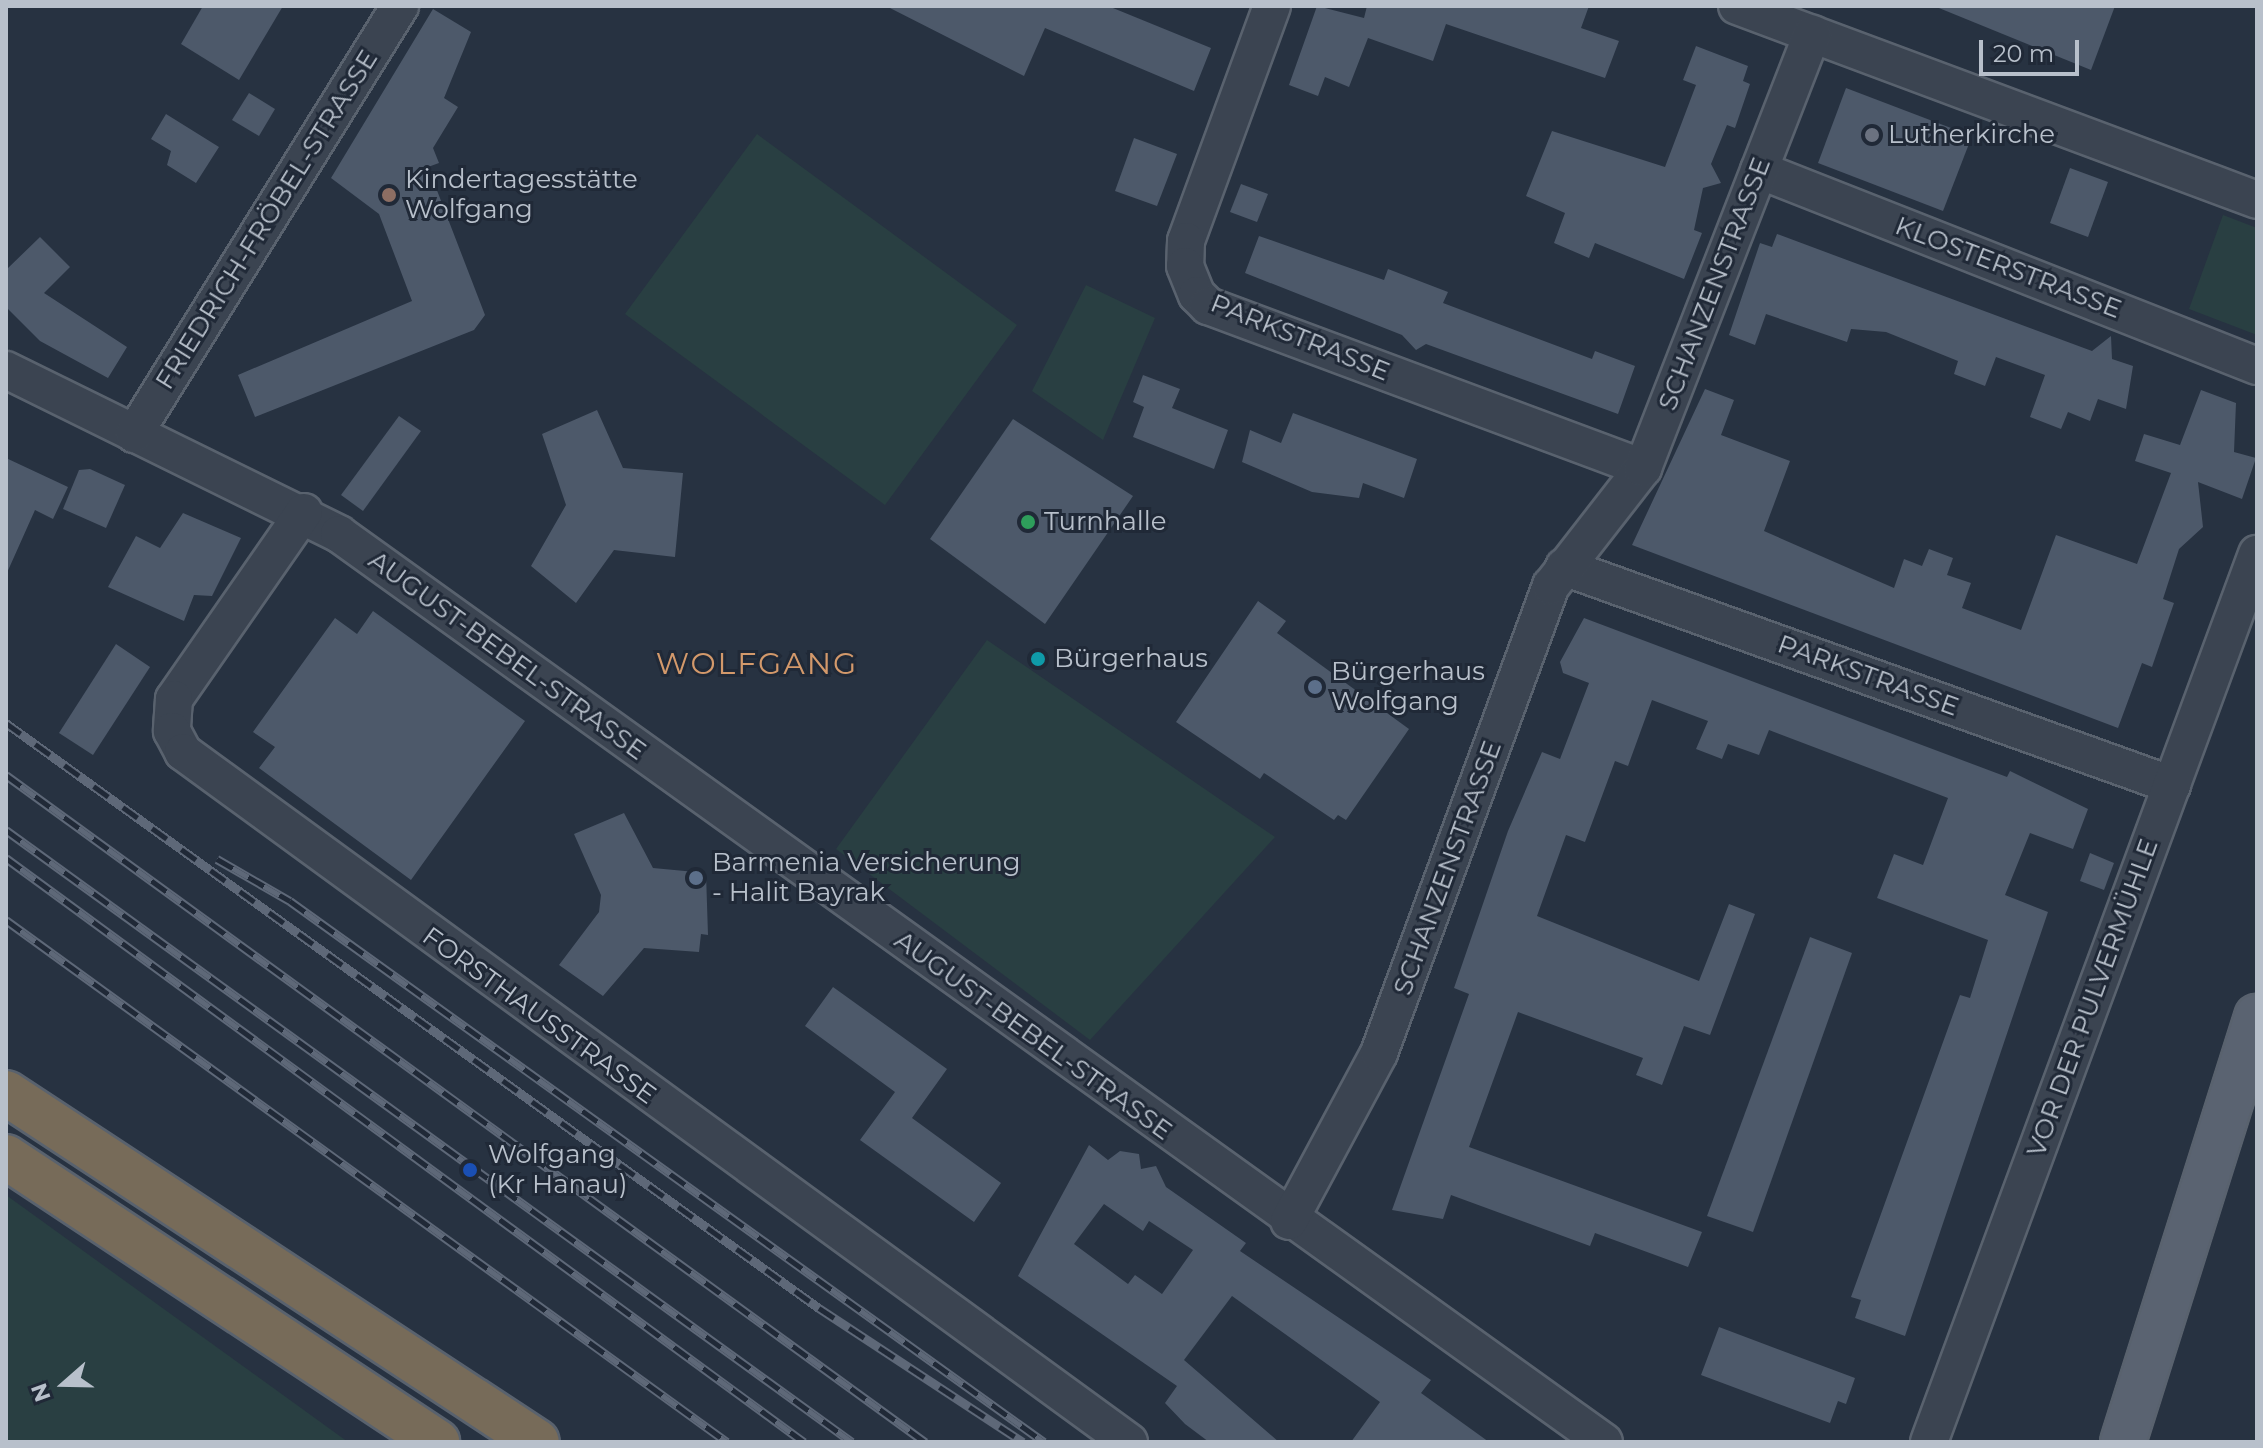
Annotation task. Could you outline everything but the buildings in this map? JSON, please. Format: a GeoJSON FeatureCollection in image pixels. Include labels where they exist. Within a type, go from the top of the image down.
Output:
{"type":"FeatureCollection","features":[{"type":"Feature","properties":{"kind":"highway"},"geometry":{"type":"LineString","coordinates":[[6,1093],[537,1442]]}},
{"type":"Feature","properties":{"kind":"highway"},"geometry":{"type":"LineString","coordinates":[[6,1157],[437,1442]]}},
{"type":"Feature","properties":{"kind":"main road"},"geometry":{"type":"LineString","coordinates":[[2123,1442],[2257,1017]]}},
{"type":"Feature","properties":{"kind":"street","name":"FRIEDRICH-FRÖBEL-STRASSE"},"geometry":{"type":"LineString","coordinates":[[134,434],[400,6]]}},
{"type":"Feature","properties":{"kind":"street"},"geometry":{"type":"LineString","coordinates":[[1737,6],[2257,200]]}},
{"type":"Feature","properties":{"kind":"street","name":"PARKSTRASSE"},"geometry":{"type":"LineString","coordinates":[[1266,8],[1186,241],[1190,281],[1208,306],[1643,468]]}},
{"type":"Feature","properties":{"kind":"street","name":"SCHANZENSTRASSE"},"geometry":{"type":"LineString","coordinates":[[1289,1221],[1379,1053],[1564,567],[1643,468],[1812,34]]}},
{"type":"Feature","properties":{"kind":"street","name":"KLOSTERSTRASSE"},"geometry":{"type":"LineString","coordinates":[[1759,170],[2257,366]]}},
{"type":"Feature","properties":{"kind":"street","name":"AUGUST-BEBEL-STRASSE"},"geometry":{"type":"LineString","coordinates":[[6,370],[134,434],[304,512],[1289,1221],[1604,1442]]}},
{"type":"Feature","properties":{"kind":"street","name":"FORSTHAUSSTRASSE"},"geometry":{"type":"LineString","coordinates":[[304,512],[174,699],[172,731],[183,752],[1129,1442]]}},
{"type":"Feature","properties":{"kind":"street","name":"VOR DER PULVERMÜHLE"},"geometry":{"type":"LineString","coordinates":[[1929,1442],[2257,554]]}},
{"type":"Feature","properties":{"kind":"street","name":"PARKSTRASSE"},"geometry":{"type":"LineString","coordinates":[[1564,567],[2172,785]]}},
{"type":"Feature","properties":{"kind":"green space"},"geometry":{"type":"Polygon","coordinates":[[[757,134],[1017,325],[885,505],[625,314],[757,134]]]}},
{"type":"Feature","properties":{"kind":"green space"},"geometry":{"type":"Polygon","coordinates":[[[2223,215],[2257,228],[2257,335],[2189,309],[2223,215]]]}},
{"type":"Feature","properties":{"kind":"green space"},"geometry":{"type":"Polygon","coordinates":[[[1086,285],[1155,318],[1103,440],[1032,391],[1086,285]]]}},
{"type":"Feature","properties":{"kind":"green space"},"geometry":{"type":"Polygon","coordinates":[[[987,640],[1275,837],[1090,1040],[836,849],[987,640]]]}},
{"type":"Feature","properties":{"kind":"green space"},"geometry":{"type":"Polygon","coordinates":[[[6,1195],[348,1442],[6,1442],[6,1195]]]}},
{"type":"Feature","properties":{"kind":"railway"},"geometry":{"type":"LineString","coordinates":[[6,723],[819,1308],[1023,1442]]}},
{"type":"Feature","properties":{"kind":"railway"},"geometry":{"type":"LineString","coordinates":[[6,775],[925,1442]]}},
{"type":"Feature","properties":{"kind":"railway"},"geometry":{"type":"LineString","coordinates":[[6,830],[852,1442]]}},
{"type":"Feature","properties":{"kind":"railway"},"geometry":{"type":"LineString","coordinates":[[6,858],[804,1442]]}},
{"type":"Feature","properties":{"kind":"railway"},"geometry":{"type":"LineString","coordinates":[[217,859],[290,901],[1044,1442]]}},
{"type":"Feature","properties":{"kind":"railway"},"geometry":{"type":"LineString","coordinates":[[6,920],[727,1442]]}},
{"type":"Feature","properties":{"kind":"place","name":"Lutherkirche"},"geometry":{"type":"Point","coordinates":[1872,135]}},
{"type":"Feature","properties":{"kind":"place","name":"Kindertagesstätte Wolfgang"},"geometry":{"type":"Point","coordinates":[389,195]}},
{"type":"Feature","properties":{"kind":"place","name":"Turnhalle"},"geometry":{"type":"Point","coordinates":[1028,522]}},
{"type":"Feature","properties":{"kind":"place","name":"Bürgerhaus"},"geometry":{"type":"Point","coordinates":[1038,659]}},
{"type":"Feature","properties":{"kind":"place","name":"Bürgerhaus Wolfgang"},"geometry":{"type":"Point","coordinates":[1315,687]}},
{"type":"Feature","properties":{"kind":"place","name":"Barmenia Versicherung - Halit Bayrak"},"geometry":{"type":"Point","coordinates":[696,878]}},
{"type":"Feature","properties":{"kind":"place","name":"Wolfgang (Kr Hanau)"},"geometry":{"type":"Point","coordinates":[470,1170]}},
{"type":"Feature","properties":{"kind":"district","name":"WOLFGANG"},"geometry":{"type":"Point","coordinates":[757,664]}}]}
